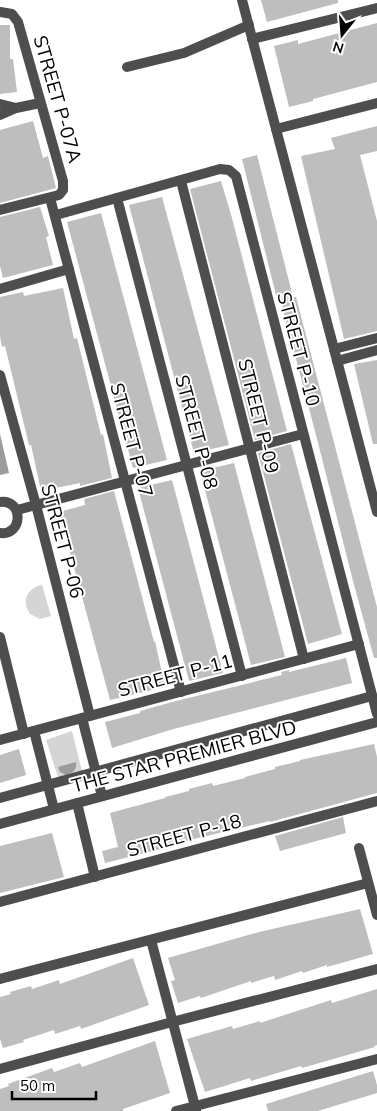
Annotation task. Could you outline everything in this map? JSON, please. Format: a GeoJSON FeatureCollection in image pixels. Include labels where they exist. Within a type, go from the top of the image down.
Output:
{"type":"FeatureCollection","features":[{"type":"Feature","properties":{"kind":"street"},"geometry":{"type":"LineString","coordinates":[[242,0],[377,512]]}},
{"type":"Feature","properties":{"kind":"street"},"geometry":{"type":"LineString","coordinates":[[252,39],[377,8]]}},
{"type":"Feature","properties":{"kind":"street","name":"STREET P-07A"},"geometry":{"type":"LineString","coordinates":[[0,12],[12,14],[18,22],[63,181],[63,190],[54,196]]}},
{"type":"Feature","properties":{"kind":"street"},"geometry":{"type":"LineString","coordinates":[[127,67],[184,53],[249,26]]}},
{"type":"Feature","properties":{"kind":"street"},"geometry":{"type":"LineString","coordinates":[[0,115],[16,108],[40,103]]}},
{"type":"Feature","properties":{"kind":"street"},"geometry":{"type":"LineString","coordinates":[[276,129],[377,103]]}},
{"type":"Feature","properties":{"kind":"street"},"geometry":{"type":"LineString","coordinates":[[0,104],[16,108]]}},
{"type":"Feature","properties":{"kind":"street","name":"STREET P-10"},"geometry":{"type":"LineString","coordinates":[[56,215],[220,169],[229,170],[236,176],[377,714]]}},
{"type":"Feature","properties":{"kind":"street","name":"STREET P-09"},"geometry":{"type":"LineString","coordinates":[[181,181],[304,659]]}},
{"type":"Feature","properties":{"kind":"street"},"geometry":{"type":"LineString","coordinates":[[0,210],[54,196]]}},
{"type":"Feature","properties":{"kind":"street","name":"STREET P-07"},"geometry":{"type":"LineString","coordinates":[[54,196],[56,215],[69,269],[181,692]]}},
{"type":"Feature","properties":{"kind":"street","name":"STREET P-08"},"geometry":{"type":"LineString","coordinates":[[117,198],[242,676]]}},
{"type":"Feature","properties":{"kind":"street"},"geometry":{"type":"LineString","coordinates":[[0,289],[69,269]]}},
{"type":"Feature","properties":{"kind":"street"},"geometry":{"type":"LineString","coordinates":[[334,349],[377,338]]}},
{"type":"Feature","properties":{"kind":"street"},"geometry":{"type":"LineString","coordinates":[[337,361],[377,350]]}},
{"type":"Feature","properties":{"kind":"street","name":"STREET P-06"},"geometry":{"type":"LineString","coordinates":[[0,375],[36,505],[86,717],[102,796]]}},
{"type":"Feature","properties":{"kind":"street"},"geometry":{"type":"LineString","coordinates":[[17,510],[303,434]]}},
{"type":"Feature","properties":{"kind":"street"},"geometry":{"type":"LineString","coordinates":[[0,502],[5,501],[12,504],[17,510],[19,518],[17,525],[12,531],[4,534],[0,533]]}},
{"type":"Feature","properties":{"kind":"street"},"geometry":{"type":"LineString","coordinates":[[0,637],[54,809]]}},
{"type":"Feature","properties":{"kind":"street","name":"STREET P-11"},"geometry":{"type":"LineString","coordinates":[[0,740],[359,644]]}},
{"type":"Feature","properties":{"kind":"street","name":"THE STAR PREMIER BLVD"},"geometry":{"type":"LineString","coordinates":[[0,798],[372,696]]}},
{"type":"Feature","properties":{"kind":"street","name":"THE STAR PREMIER BLVD"},"geometry":{"type":"LineString","coordinates":[[0,824],[377,722]]}},
{"type":"Feature","properties":{"kind":"street","name":"STREET P-18"},"geometry":{"type":"LineString","coordinates":[[0,902],[377,801]]}},
{"type":"Feature","properties":{"kind":"street"},"geometry":{"type":"LineString","coordinates":[[77,803],[95,877]]}},
{"type":"Feature","properties":{"kind":"street"},"geometry":{"type":"LineString","coordinates":[[359,848],[377,915]]}},
{"type":"Feature","properties":{"kind":"street"},"geometry":{"type":"LineString","coordinates":[[0,979],[368,883]]}},
{"type":"Feature","properties":{"kind":"street"},"geometry":{"type":"LineString","coordinates":[[151,940],[196,1108]]}},
{"type":"Feature","properties":{"kind":"street"},"geometry":{"type":"LineString","coordinates":[[0,1068],[377,969]]}},
{"type":"Feature","properties":{"kind":"street"},"geometry":{"type":"LineString","coordinates":[[176,1111],[196,1108],[377,1059]]}},
{"type":"Feature","properties":{"kind":"shaded area"},"geometry":{"type":"Polygon","coordinates":[[[0,434],[9,473],[0,475],[0,434]]]}},
{"type":"Feature","properties":{"kind":"shaded area"},"geometry":{"type":"Polygon","coordinates":[[[42,585],[51,616],[40,619],[30,614],[27,609],[26,600],[29,592],[42,585]]]}},
{"type":"Feature","properties":{"kind":"shaded area"},"geometry":{"type":"Polygon","coordinates":[[[72,731],[82,771],[58,777],[46,740],[72,731]]]}},
{"type":"Feature","properties":{"kind":"shaded area"},"geometry":{"type":"Polygon","coordinates":[[[76,762],[73,772],[66,775],[60,772],[58,767],[76,762]]]}},
{"type":"Feature","properties":{"kind":"building"},"geometry":{"type":"Polygon","coordinates":[[[261,0],[338,0],[338,3],[267,22],[261,0]]]}},
{"type":"Feature","properties":{"kind":"building"},"geometry":{"type":"Polygon","coordinates":[[[377,23],[377,82],[289,107],[274,46],[298,40],[298,44],[377,23]]]}},
{"type":"Feature","properties":{"kind":"building"},"geometry":{"type":"Polygon","coordinates":[[[0,25],[10,25],[10,59],[13,59],[17,92],[0,94],[0,25]]]}},
{"type":"Feature","properties":{"kind":"building"},"geometry":{"type":"Polygon","coordinates":[[[33,121],[43,158],[48,156],[56,188],[0,203],[0,130],[33,121]]]}},
{"type":"Feature","properties":{"kind":"building"},"geometry":{"type":"Polygon","coordinates":[[[377,126],[377,151],[360,155],[377,221],[377,331],[344,339],[301,156],[335,149],[331,138],[377,126]]]}},
{"type":"Feature","properties":{"kind":"building"},"geometry":{"type":"Polygon","coordinates":[[[257,155],[293,297],[296,297],[377,607],[377,658],[374,658],[353,581],[280,298],[277,299],[242,159],[257,155]]]}},
{"type":"Feature","properties":{"kind":"building"},"geometry":{"type":"Polygon","coordinates":[[[221,181],[287,431],[255,440],[190,189],[221,181]]]}},
{"type":"Feature","properties":{"kind":"building"},"geometry":{"type":"Polygon","coordinates":[[[162,197],[229,445],[194,453],[129,205],[162,197]]]}},
{"type":"Feature","properties":{"kind":"building"},"geometry":{"type":"Polygon","coordinates":[[[40,207],[49,236],[46,237],[53,265],[3,278],[0,266],[0,217],[40,207]]]}},
{"type":"Feature","properties":{"kind":"building"},"geometry":{"type":"Polygon","coordinates":[[[101,213],[167,460],[133,468],[67,222],[101,213]]]}},
{"type":"Feature","properties":{"kind":"building"},"geometry":{"type":"Polygon","coordinates":[[[63,288],[74,339],[77,338],[101,435],[103,434],[112,478],[80,486],[80,483],[41,491],[5,346],[2,347],[0,336],[0,297],[23,292],[24,296],[63,288]]]}},
{"type":"Feature","properties":{"kind":"building"},"geometry":{"type":"Polygon","coordinates":[[[377,360],[377,444],[373,444],[354,364],[377,360]]]}},
{"type":"Feature","properties":{"kind":"building"},"geometry":{"type":"Polygon","coordinates":[[[291,444],[342,634],[308,644],[258,453],[291,444]]]}},
{"type":"Feature","properties":{"kind":"building"},"geometry":{"type":"Polygon","coordinates":[[[234,463],[285,657],[251,665],[200,471],[234,463]]]}},
{"type":"Feature","properties":{"kind":"building"},"geometry":{"type":"Polygon","coordinates":[[[172,480],[223,673],[189,681],[138,488],[172,480]]]}},
{"type":"Feature","properties":{"kind":"building"},"geometry":{"type":"Polygon","coordinates":[[[114,491],[155,641],[165,687],[110,700],[59,512],[85,505],[84,499],[114,491]]]}},
{"type":"Feature","properties":{"kind":"building"},"geometry":{"type":"Polygon","coordinates":[[[346,658],[352,683],[170,730],[112,748],[105,722],[176,701],[282,675],[281,672],[289,670],[289,672],[346,658]]]}},
{"type":"Feature","properties":{"kind":"building"},"geometry":{"type":"Polygon","coordinates":[[[374,744],[377,757],[377,793],[105,863],[102,851],[118,847],[110,813],[189,791],[189,789],[212,783],[213,786],[300,760],[374,744]]]}},
{"type":"Feature","properties":{"kind":"building"},"geometry":{"type":"Polygon","coordinates":[[[19,749],[26,775],[0,783],[0,755],[19,749]]]}},
{"type":"Feature","properties":{"kind":"building"},"geometry":{"type":"Polygon","coordinates":[[[343,817],[346,833],[280,851],[275,836],[343,817]]]}},
{"type":"Feature","properties":{"kind":"building"},"geometry":{"type":"Polygon","coordinates":[[[52,833],[64,877],[0,893],[0,846],[52,833]]]}},
{"type":"Feature","properties":{"kind":"building"},"geometry":{"type":"Polygon","coordinates":[[[360,909],[373,954],[303,973],[302,971],[275,980],[274,976],[251,983],[251,981],[201,998],[200,996],[178,1003],[171,981],[175,980],[168,958],[259,932],[360,909]]]}},
{"type":"Feature","properties":{"kind":"building"},"geometry":{"type":"Polygon","coordinates":[[[133,958],[149,1005],[81,1029],[80,1026],[55,1034],[54,1030],[3,1048],[0,1039],[0,997],[31,986],[32,989],[59,980],[60,984],[133,958]]]}},
{"type":"Feature","properties":{"kind":"building"},"geometry":{"type":"Polygon","coordinates":[[[377,989],[377,1045],[375,1047],[251,1081],[250,1078],[205,1092],[187,1039],[232,1026],[233,1029],[260,1021],[260,1023],[331,1000],[332,1003],[377,989]]]}},
{"type":"Feature","properties":{"kind":"building"},"geometry":{"type":"Polygon","coordinates":[[[155,1041],[170,1093],[123,1109],[123,1111],[0,1111],[0,1089],[9,1086],[8,1084],[52,1068],[54,1072],[80,1063],[82,1067],[155,1041]]]}},
{"type":"Feature","properties":{"kind":"building"},"geometry":{"type":"Polygon","coordinates":[[[373,1071],[377,1093],[318,1111],[268,1111],[266,1104],[373,1071]]]}}]}
